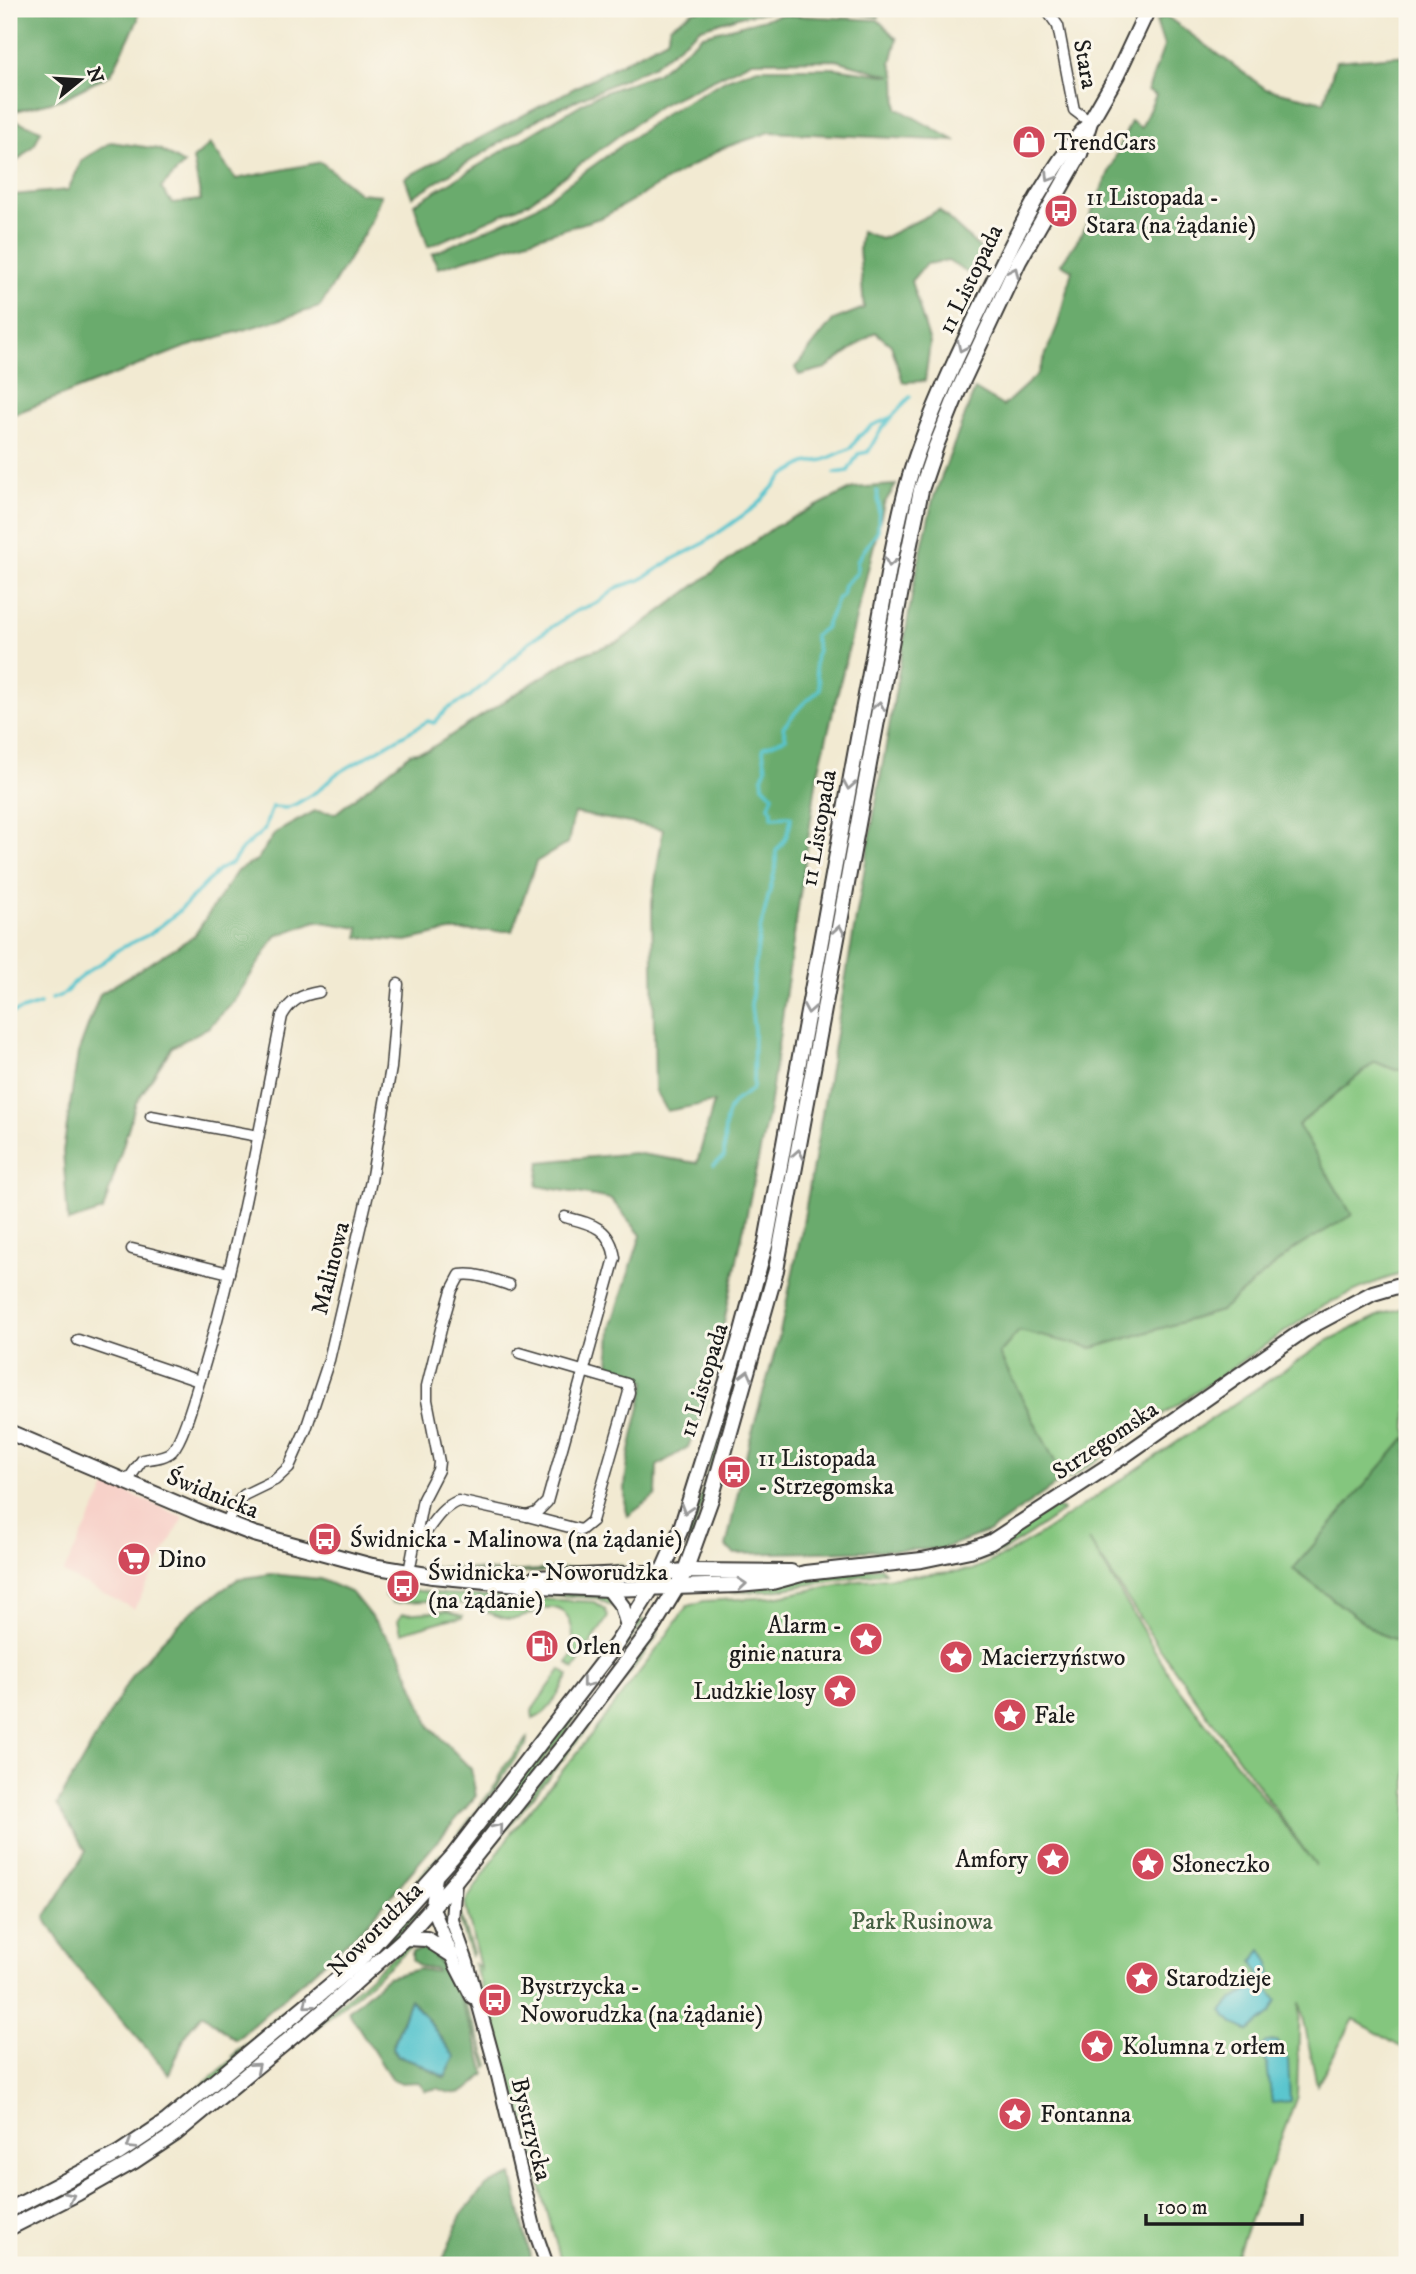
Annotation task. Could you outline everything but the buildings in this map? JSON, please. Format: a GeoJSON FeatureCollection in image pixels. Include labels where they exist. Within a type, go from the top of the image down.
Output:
{"type":"FeatureCollection","features":[{"type":"Feature","properties":{"kind":"main road","name":"11 Listopada"},"geometry":{"type":"LineString","coordinates":[[685,1571],[729,1441],[776,1270],[905,563],[921,489],[959,389],[1019,261],[1080,154],[1090,122],[1148,9]]}},
{"type":"Feature","properties":{"kind":"main road","name":"11 Listopada"},"geometry":{"type":"LineString","coordinates":[[662,1572],[680,1531],[740,1342],[766,1242],[891,558],[911,474],[939,399],[1008,251],[1070,145],[1090,122]]}},
{"type":"Feature","properties":{"kind":"main road","name":"Strzegomska"},"geometry":{"type":"LineString","coordinates":[[685,1571],[805,1573],[922,1560],[970,1550],[991,1542],[1122,1457],[1304,1330],[1373,1293],[1407,1283]]}},
{"type":"Feature","properties":{"kind":"main road","name":"Świdnicka"},"geometry":{"type":"LineString","coordinates":[[9,1432],[226,1524],[316,1553],[409,1572],[539,1586],[609,1589],[654,1587]]}},
{"type":"Feature","properties":{"kind":"main road"},"geometry":{"type":"LineString","coordinates":[[696,1543],[715,1571]]}},
{"type":"Feature","properties":{"kind":"main road","name":"Świdnicka"},"geometry":{"type":"LineString","coordinates":[[488,1580],[685,1571]]}},
{"type":"Feature","properties":{"kind":"main road","name":"Noworudzka"},"geometry":{"type":"LineString","coordinates":[[9,2228],[89,2187],[175,2133],[321,2013],[405,1938],[455,1881],[607,1689],[654,1625],[685,1571]]}},
{"type":"Feature","properties":{"kind":"main road","name":"Noworudzka"},"geometry":{"type":"LineString","coordinates":[[9,2210],[119,2153],[167,2121],[357,1963],[436,1877],[628,1626],[662,1572]]}},
{"type":"Feature","properties":{"kind":"main road","name":"Strzegomska"},"geometry":{"type":"LineString","coordinates":[[654,1587],[772,1582],[805,1573]]}},
{"type":"Feature","properties":{"kind":"main road"},"geometry":{"type":"LineString","coordinates":[[609,1589],[622,1606],[628,1626]]}},
{"type":"Feature","properties":{"kind":"main road"},"geometry":{"type":"LineString","coordinates":[[405,1938],[427,1939],[452,1955]]}},
{"type":"Feature","properties":{"kind":"street","name":"Stara"},"geometry":{"type":"LineString","coordinates":[[1046,9],[1058,26],[1074,110],[1090,122]]}},
{"type":"Feature","properties":{"kind":"street","name":"Malinowa"},"geometry":{"type":"LineString","coordinates":[[226,1524],[235,1505],[244,1495],[275,1480],[289,1467],[306,1429],[329,1360],[371,1181],[391,1068],[398,984]]}},
{"type":"Feature","properties":{"kind":"street"},"geometry":{"type":"LineString","coordinates":[[126,1483],[142,1460],[166,1455],[173,1450],[199,1381],[229,1273],[282,1016],[289,1004],[302,995],[318,992]]}},
{"type":"Feature","properties":{"kind":"street"},"geometry":{"type":"LineString","coordinates":[[151,1116],[258,1136]]}},
{"type":"Feature","properties":{"kind":"street"},"geometry":{"type":"LineString","coordinates":[[527,1516],[536,1513],[547,1502],[615,1258],[608,1236],[601,1229],[565,1217]]}},
{"type":"Feature","properties":{"kind":"street"},"geometry":{"type":"LineString","coordinates":[[132,1249],[229,1273]]}},
{"type":"Feature","properties":{"kind":"street"},"geometry":{"type":"LineString","coordinates":[[409,1572],[423,1499],[438,1470],[427,1386],[452,1290],[460,1275],[470,1274],[509,1285]]}},
{"type":"Feature","properties":{"kind":"street"},"geometry":{"type":"LineString","coordinates":[[78,1340],[199,1381]]}},
{"type":"Feature","properties":{"kind":"street"},"geometry":{"type":"LineString","coordinates":[[414,1546],[435,1517],[450,1504],[458,1501],[582,1530],[592,1521],[629,1392],[627,1384],[520,1353]]}},
{"type":"Feature","properties":{"kind":"street"},"geometry":{"type":"LineString","coordinates":[[432,1906],[436,1877]]}},
{"type":"Feature","properties":{"kind":"street","name":"Bystrzycka"},"geometry":{"type":"LineString","coordinates":[[455,1881],[452,1920],[467,1962],[496,2068],[535,2231],[547,2265]]}},
{"type":"Feature","properties":{"kind":"street"},"geometry":{"type":"LineString","coordinates":[[410,1906],[432,1906],[452,1920]]}},
{"type":"Feature","properties":{"kind":"street","name":"Bystrzycka"},"geometry":{"type":"LineString","coordinates":[[432,1906],[468,1992],[477,2002]]}},
{"type":"Feature","properties":{"kind":"shaded area"},"geometry":{"type":"Polygon","coordinates":[[[108,1484],[183,1517],[134,1609],[63,1573],[108,1484]]]}},
{"type":"Feature","properties":{"kind":"green space"},"geometry":{"type":"Polygon","coordinates":[[[9,9],[138,9],[138,20],[111,74],[62,99],[12,112],[9,110],[9,9]]]}},
{"type":"Feature","properties":{"kind":"green space"},"geometry":{"type":"Polygon","coordinates":[[[790,9],[741,16],[701,28],[653,66],[548,113],[412,197],[405,178],[667,39],[670,26],[694,11],[790,9]]]}},
{"type":"Feature","properties":{"kind":"green space"},"geometry":{"type":"Polygon","coordinates":[[[833,9],[878,9],[879,17],[833,9]]]}},
{"type":"Feature","properties":{"kind":"green space"},"geometry":{"type":"Polygon","coordinates":[[[780,15],[878,20],[897,39],[891,63],[896,77],[897,108],[956,141],[770,132],[723,148],[603,217],[438,268],[432,254],[534,208],[668,112],[727,79],[758,68],[835,68],[892,76],[836,60],[752,61],[660,105],[528,203],[428,247],[414,204],[595,96],[657,73],[703,35],[780,15]]]}},
{"type":"Feature","properties":{"kind":"green space"},"geometry":{"type":"Polygon","coordinates":[[[1166,16],[1266,89],[1324,102],[1336,61],[1407,55],[1407,1069],[1396,1070],[1375,1062],[1298,1125],[1352,1215],[1294,1249],[1220,1311],[1093,1348],[1019,1331],[999,1354],[1064,1479],[990,1531],[942,1549],[735,1554],[726,1547],[749,1443],[779,1337],[802,1229],[915,578],[933,499],[975,389],[1003,406],[1038,374],[1058,324],[1072,270],[1061,264],[1083,232],[1131,121],[1141,128],[1156,95],[1148,90],[1164,46],[1156,21],[1166,16]]]}},
{"type":"Feature","properties":{"kind":"green space"},"geometry":{"type":"Polygon","coordinates":[[[9,118],[41,130],[35,144],[12,166],[13,195],[68,190],[82,160],[111,142],[159,149],[184,164],[161,188],[172,203],[201,200],[193,159],[210,144],[236,179],[321,162],[359,193],[381,195],[370,223],[320,307],[183,348],[9,416],[9,118]]]}},
{"type":"Feature","properties":{"kind":"green space"},"geometry":{"type":"Polygon","coordinates":[[[1074,149],[935,433],[768,1276],[691,1540],[687,1539],[732,1388],[898,549],[917,469],[949,389],[1025,228],[1074,149]]]}},
{"type":"Feature","properties":{"kind":"green space"},"geometry":{"type":"Polygon","coordinates":[[[939,210],[986,254],[971,275],[948,261],[926,264],[911,281],[930,343],[925,381],[903,382],[891,345],[875,332],[826,368],[799,375],[795,368],[833,320],[864,308],[859,249],[861,231],[881,239],[939,210]]]}},
{"type":"Feature","properties":{"kind":"green space"},"geometry":{"type":"Polygon","coordinates":[[[896,485],[884,504],[817,777],[769,1108],[709,1394],[688,1447],[657,1466],[656,1495],[628,1516],[625,1503],[627,1469],[646,1381],[609,1369],[611,1328],[641,1235],[611,1199],[537,1186],[540,1162],[634,1153],[697,1163],[714,1102],[667,1111],[655,1089],[652,903],[663,829],[574,813],[568,843],[536,862],[512,931],[450,931],[406,941],[358,937],[359,928],[316,921],[276,936],[234,1001],[209,1027],[172,1047],[136,1103],[103,1211],[68,1222],[63,1151],[78,1053],[100,994],[194,936],[237,871],[257,860],[275,833],[315,811],[336,813],[411,753],[428,750],[572,658],[620,641],[774,527],[853,488],[896,485]]]}},
{"type":"Feature","properties":{"kind":"green space"},"geometry":{"type":"Polygon","coordinates":[[[1375,1062],[1396,1070],[1407,1069],[1407,1273],[1374,1283],[1321,1307],[1069,1479],[1064,1479],[999,1354],[1019,1330],[1093,1348],[1220,1311],[1294,1249],[1351,1215],[1298,1125],[1375,1062]]]}},
{"type":"Feature","properties":{"kind":"green space","name":"Park Rusinowa"},"geometry":{"type":"Polygon","coordinates":[[[1407,1307],[1407,1440],[1405,1439],[1293,1569],[1378,1633],[1407,1644],[1407,2051],[1354,2019],[1317,2085],[1300,2002],[1297,2096],[1233,2265],[562,2265],[487,1994],[485,1998],[474,1964],[481,1972],[465,1903],[511,1833],[577,1753],[687,1606],[704,1601],[773,1597],[864,1580],[972,1570],[1039,1535],[1329,1340],[1382,1314],[1407,1307]],[[1089,1540],[1173,1681],[1316,1866],[1158,1646],[1089,1540]]]}},
{"type":"Feature","properties":{"kind":"green space"},"geometry":{"type":"Polygon","coordinates":[[[1405,1438],[1407,1644],[1378,1633],[1293,1569],[1405,1438]]]}},
{"type":"Feature","properties":{"kind":"green space"},"geometry":{"type":"Polygon","coordinates":[[[1055,1508],[1063,1511],[997,1554],[952,1565],[954,1559],[1055,1508]]]}},
{"type":"Feature","properties":{"kind":"green space"},"geometry":{"type":"Polygon","coordinates":[[[620,1565],[623,1567],[511,1574],[426,1566],[507,1572],[620,1565]]]}},
{"type":"Feature","properties":{"kind":"green space"},"geometry":{"type":"Polygon","coordinates":[[[880,1567],[885,1572],[771,1591],[730,1592],[880,1567]]]}},
{"type":"Feature","properties":{"kind":"green space"},"geometry":{"type":"Polygon","coordinates":[[[271,1574],[320,1579],[352,1593],[400,1653],[430,1727],[471,1769],[476,1796],[366,1925],[236,2040],[202,2014],[187,2032],[169,2074],[76,1967],[45,1918],[86,1851],[57,1805],[132,1675],[160,1643],[190,1613],[238,1579],[271,1574]]]}},
{"type":"Feature","properties":{"kind":"green space"},"geometry":{"type":"Polygon","coordinates":[[[434,1585],[598,1595],[608,1598],[616,1605],[612,1606],[597,1598],[434,1585]]]}},
{"type":"Feature","properties":{"kind":"green space"},"geometry":{"type":"Polygon","coordinates":[[[387,1587],[445,1594],[594,1602],[605,1609],[608,1617],[574,1669],[567,1663],[574,1653],[573,1636],[571,1625],[563,1612],[550,1608],[511,1619],[455,1602],[393,1603],[385,1595],[387,1587]]]}},
{"type":"Feature","properties":{"kind":"green space"},"geometry":{"type":"Polygon","coordinates":[[[447,1611],[463,1616],[401,1633],[398,1620],[402,1614],[447,1611]]]}},
{"type":"Feature","properties":{"kind":"green space"},"geometry":{"type":"Polygon","coordinates":[[[641,1619],[644,1621],[569,1727],[465,1860],[462,1857],[510,1790],[641,1619]]]}},
{"type":"Feature","properties":{"kind":"green space"},"geometry":{"type":"Polygon","coordinates":[[[659,1630],[654,1641],[596,1718],[476,1868],[474,1867],[659,1630]]]}},
{"type":"Feature","properties":{"kind":"green space"},"geometry":{"type":"Polygon","coordinates":[[[561,1670],[569,1676],[550,1706],[533,1719],[534,1707],[561,1670]]]}},
{"type":"Feature","properties":{"kind":"green space"},"geometry":{"type":"Polygon","coordinates":[[[527,1739],[526,1745],[497,1788],[449,1847],[497,1783],[505,1766],[527,1739]]]}},
{"type":"Feature","properties":{"kind":"green space"},"geometry":{"type":"Polygon","coordinates":[[[441,1853],[443,1855],[411,1894],[353,1956],[294,2008],[232,2056],[356,1949],[441,1853]]]}},
{"type":"Feature","properties":{"kind":"green space"},"geometry":{"type":"Polygon","coordinates":[[[468,1874],[470,1877],[460,1906],[473,1953],[471,1956],[461,1925],[458,1904],[459,1894],[468,1874]]]}},
{"type":"Feature","properties":{"kind":"green space"},"geometry":{"type":"Polygon","coordinates":[[[421,1911],[362,1970],[172,2129],[101,2174],[9,2221],[9,2217],[96,2173],[407,1915],[421,1911]]]}},
{"type":"Feature","properties":{"kind":"green space"},"geometry":{"type":"Polygon","coordinates":[[[422,1942],[437,1951],[446,1965],[442,1965],[430,1948],[412,1946],[315,2030],[316,2024],[405,1946],[422,1942]]]}},
{"type":"Feature","properties":{"kind":"green space"},"geometry":{"type":"Polygon","coordinates":[[[424,1949],[434,1957],[453,1987],[470,2025],[485,2074],[463,2092],[445,2092],[438,2088],[425,2091],[418,2082],[400,2083],[392,2080],[348,2011],[387,1977],[419,1969],[437,1972],[436,1969],[419,1966],[412,1959],[412,1951],[424,1949]],[[410,1999],[392,2048],[398,2057],[416,2062],[445,2078],[455,2057],[410,1999]]]}},
{"type":"Feature","properties":{"kind":"green space"},"geometry":{"type":"Polygon","coordinates":[[[451,1973],[474,2024],[489,2065],[487,2067],[480,2044],[449,1976],[451,1973]]]}},
{"type":"Feature","properties":{"kind":"green space"},"geometry":{"type":"Polygon","coordinates":[[[512,2175],[532,2265],[441,2265],[461,2215],[485,2186],[512,2175]]]}},
{"type":"Feature","properties":{"kind":"water"},"geometry":{"type":"Polygon","coordinates":[[[1262,1950],[1270,1963],[1271,1979],[1264,1985],[1264,1989],[1270,1991],[1277,2001],[1271,2013],[1249,2031],[1234,2024],[1222,2011],[1232,2000],[1253,1988],[1261,1978],[1253,1961],[1262,1950]]]}},
{"type":"Feature","properties":{"kind":"water"},"geometry":{"type":"Polygon","coordinates":[[[410,2000],[455,2057],[445,2077],[398,2056],[393,2048],[410,2000]]]}},
{"type":"Feature","properties":{"kind":"water"},"geometry":{"type":"Polygon","coordinates":[[[1266,2042],[1277,2042],[1288,2060],[1290,2101],[1272,2103],[1267,2064],[1259,2049],[1266,2042]]]}},
{"type":"Feature","properties":{"kind":"waterway"},"geometry":{"type":"LineString","coordinates":[[835,473],[848,471],[858,454],[868,452],[882,428],[910,397]]}},
{"type":"Feature","properties":{"kind":"waterway"},"geometry":{"type":"LineString","coordinates":[[52,999],[66,993],[72,984],[119,949],[150,934],[177,913],[219,870],[232,863],[242,849],[264,830],[272,807],[286,808],[296,804],[319,790],[335,775],[428,721],[434,723],[447,709],[469,697],[501,670],[529,642],[576,611],[599,602],[618,587],[640,580],[701,545],[756,506],[783,476],[805,463],[824,460],[851,448],[859,436],[873,425],[890,418]]}},
{"type":"Feature","properties":{"kind":"waterway"},"geometry":{"type":"LineString","coordinates":[[714,1165],[724,1157],[725,1128],[731,1106],[753,1088],[754,1030],[751,1006],[760,930],[776,866],[776,851],[785,839],[791,817],[772,817],[769,806],[773,795],[763,785],[762,777],[766,768],[763,751],[764,747],[786,738],[783,727],[820,689],[815,665],[818,650],[814,636],[825,628],[838,598],[842,596],[844,585],[857,573],[857,561],[878,530],[877,491]]}},
{"type":"Feature","properties":{"kind":"waterway"},"geometry":{"type":"LineString","coordinates":[[9,1014],[40,1004]]}},
{"type":"Feature","properties":{"kind":"place","name":"TrendCars"},"geometry":{"type":"Point","coordinates":[1029,142]}},
{"type":"Feature","properties":{"kind":"place","name":"11 Listopada - Stara (na żądanie)"},"geometry":{"type":"Point","coordinates":[1061,211]}},
{"type":"Feature","properties":{"kind":"place","name":"11 Listopada - Strzegomska"},"geometry":{"type":"Point","coordinates":[734,1472]}},
{"type":"Feature","properties":{"kind":"place","name":"Świdnicka - Malinowa (na żądanie)"},"geometry":{"type":"Point","coordinates":[325,1539]}},
{"type":"Feature","properties":{"kind":"place","name":"Dino"},"geometry":{"type":"Point","coordinates":[134,1559]}},
{"type":"Feature","properties":{"kind":"place","name":"Świdnicka - Noworudzka (na żądanie)"},"geometry":{"type":"Point","coordinates":[403,1586]}},
{"type":"Feature","properties":{"kind":"place","name":"Alarm - ginie natura"},"geometry":{"type":"Point","coordinates":[866,1639]}},
{"type":"Feature","properties":{"kind":"place","name":"Orlen"},"geometry":{"type":"Point","coordinates":[542,1646]}},
{"type":"Feature","properties":{"kind":"place","name":"Macierzyństwo"},"geometry":{"type":"Point","coordinates":[956,1657]}},
{"type":"Feature","properties":{"kind":"place","name":"Ludzkie losy"},"geometry":{"type":"Point","coordinates":[840,1691]}},
{"type":"Feature","properties":{"kind":"place","name":"Fale"},"geometry":{"type":"Point","coordinates":[1010,1715]}},
{"type":"Feature","properties":{"kind":"place","name":"Amfory"},"geometry":{"type":"Point","coordinates":[1053,1859]}},
{"type":"Feature","properties":{"kind":"place","name":"Słoneczko"},"geometry":{"type":"Point","coordinates":[1148,1864]}},
{"type":"Feature","properties":{"kind":"place","name":"Starodzieje"},"geometry":{"type":"Point","coordinates":[1142,1978]}},
{"type":"Feature","properties":{"kind":"place","name":"Bystrzycka - Noworudzka (na żądanie)"},"geometry":{"type":"Point","coordinates":[495,2000]}},
{"type":"Feature","properties":{"kind":"place","name":"Kolumna z orłem"},"geometry":{"type":"Point","coordinates":[1097,2046]}},
{"type":"Feature","properties":{"kind":"place","name":"Fontanna"},"geometry":{"type":"Point","coordinates":[1015,2114]}}]}
